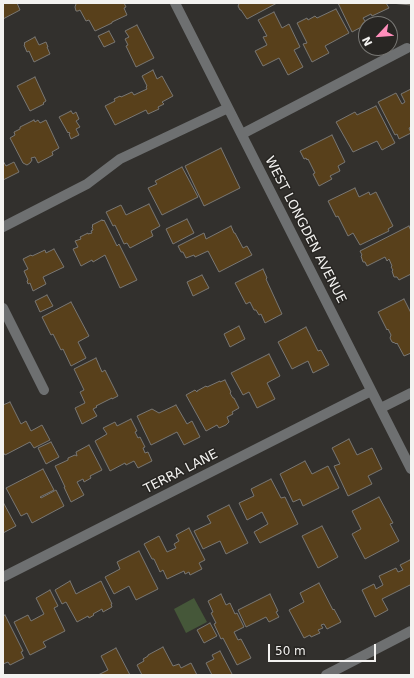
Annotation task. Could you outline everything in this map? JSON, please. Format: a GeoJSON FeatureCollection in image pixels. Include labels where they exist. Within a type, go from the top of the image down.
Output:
{"type":"FeatureCollection","features":[{"type":"Feature","properties":{"kind":"street","name":"WEST LONGDEN AVENUE"},"geometry":{"type":"LineString","coordinates":[[175,3],[411,469]]}},
{"type":"Feature","properties":{"kind":"street"},"geometry":{"type":"LineString","coordinates":[[242,134],[407,48]]}},
{"type":"Feature","properties":{"kind":"street"},"geometry":{"type":"LineString","coordinates":[[3,227],[87,184],[120,159],[228,108]]}},
{"type":"Feature","properties":{"kind":"street"},"geometry":{"type":"LineString","coordinates":[[3,308],[44,390]]}},
{"type":"Feature","properties":{"kind":"street","name":"TERRA LANE"},"geometry":{"type":"LineString","coordinates":[[3,577],[371,391]]}},
{"type":"Feature","properties":{"kind":"street"},"geometry":{"type":"LineString","coordinates":[[381,408],[411,393]]}},
{"type":"Feature","properties":{"kind":"street"},"geometry":{"type":"LineString","coordinates":[[326,675],[411,631]]}},
{"type":"Feature","properties":{"kind":"green space"},"geometry":{"type":"Polygon","coordinates":[[[194,598],[207,622],[186,633],[174,609],[194,598]]]}},
{"type":"Feature","properties":{"kind":"building"},"geometry":{"type":"Polygon","coordinates":[[[3,3],[17,3],[20,10],[3,19],[3,3]]]}},
{"type":"Feature","properties":{"kind":"building"},"geometry":{"type":"Polygon","coordinates":[[[77,3],[124,3],[126,7],[124,8],[127,15],[95,31],[89,20],[86,21],[80,10],[76,11],[75,7],[77,3]]]}},
{"type":"Feature","properties":{"kind":"building"},"geometry":{"type":"Polygon","coordinates":[[[238,3],[277,3],[247,19],[240,10],[238,3]]]}},
{"type":"Feature","properties":{"kind":"building"},"geometry":{"type":"Polygon","coordinates":[[[338,3],[386,3],[389,8],[372,16],[371,14],[367,16],[358,16],[358,29],[352,32],[338,3]]]}},
{"type":"Feature","properties":{"kind":"building"},"geometry":{"type":"Polygon","coordinates":[[[391,3],[411,3],[411,5],[391,3]]]}},
{"type":"Feature","properties":{"kind":"building"},"geometry":{"type":"Polygon","coordinates":[[[336,9],[349,33],[325,46],[329,53],[312,62],[303,44],[307,43],[297,23],[315,16],[317,18],[336,9]]]}},
{"type":"Feature","properties":{"kind":"building"},"geometry":{"type":"Polygon","coordinates":[[[274,12],[282,28],[289,24],[300,47],[294,50],[303,67],[288,75],[279,58],[263,66],[255,51],[267,45],[263,37],[267,36],[258,20],[274,12]]]}},
{"type":"Feature","properties":{"kind":"building"},"geometry":{"type":"Polygon","coordinates":[[[137,25],[154,58],[136,67],[126,46],[128,45],[125,39],[129,37],[125,31],[137,25]]]}},
{"type":"Feature","properties":{"kind":"building"},"geometry":{"type":"Polygon","coordinates":[[[109,31],[115,42],[104,47],[98,36],[109,31]]]}},
{"type":"Feature","properties":{"kind":"building"},"geometry":{"type":"Polygon","coordinates":[[[35,37],[39,45],[46,42],[50,54],[34,62],[29,51],[27,52],[24,43],[35,37]]]}},
{"type":"Feature","properties":{"kind":"building"},"geometry":{"type":"Polygon","coordinates":[[[153,70],[157,79],[162,76],[173,96],[162,102],[164,104],[158,107],[159,109],[148,114],[146,110],[115,125],[105,106],[115,101],[114,99],[120,96],[121,97],[132,92],[134,95],[147,89],[142,76],[153,70]]]}},
{"type":"Feature","properties":{"kind":"building"},"geometry":{"type":"Polygon","coordinates":[[[35,77],[46,101],[43,103],[44,104],[30,111],[17,86],[35,77]]]}},
{"type":"Feature","properties":{"kind":"building"},"geometry":{"type":"Polygon","coordinates":[[[411,89],[411,127],[409,128],[411,133],[399,139],[397,134],[395,135],[378,102],[396,93],[402,104],[405,102],[401,94],[411,89]]]}},
{"type":"Feature","properties":{"kind":"building"},"geometry":{"type":"Polygon","coordinates":[[[376,106],[395,143],[382,150],[377,141],[353,152],[336,122],[355,112],[357,115],[376,106]]]}},
{"type":"Feature","properties":{"kind":"building"},"geometry":{"type":"Polygon","coordinates":[[[71,111],[73,114],[76,112],[79,119],[76,121],[80,127],[76,129],[79,135],[71,139],[69,132],[68,133],[59,117],[71,111]]]}},
{"type":"Feature","properties":{"kind":"building"},"geometry":{"type":"Polygon","coordinates":[[[34,120],[35,122],[38,120],[40,123],[46,120],[59,148],[52,152],[53,155],[38,163],[35,157],[31,158],[32,160],[27,165],[23,163],[10,138],[15,135],[14,132],[20,129],[20,127],[34,120]]]}},
{"type":"Feature","properties":{"kind":"building"},"geometry":{"type":"Polygon","coordinates":[[[332,135],[345,162],[338,166],[340,171],[330,176],[332,179],[319,186],[313,174],[315,173],[308,159],[304,159],[300,151],[332,135]]]}},
{"type":"Feature","properties":{"kind":"building"},"geometry":{"type":"Polygon","coordinates":[[[221,148],[240,188],[204,206],[185,166],[221,148]]]}},
{"type":"Feature","properties":{"kind":"building"},"geometry":{"type":"Polygon","coordinates":[[[3,161],[6,166],[14,162],[19,172],[3,180],[3,161]]]}},
{"type":"Feature","properties":{"kind":"building"},"geometry":{"type":"Polygon","coordinates":[[[182,167],[198,197],[162,215],[148,188],[157,184],[155,181],[182,167]]]}},
{"type":"Feature","properties":{"kind":"building"},"geometry":{"type":"Polygon","coordinates":[[[355,188],[359,197],[369,192],[370,195],[376,192],[393,226],[388,229],[389,231],[360,245],[353,233],[348,236],[338,216],[336,217],[328,201],[355,188]]]}},
{"type":"Feature","properties":{"kind":"building"},"geometry":{"type":"Polygon","coordinates":[[[149,204],[160,226],[151,231],[153,236],[130,248],[127,243],[124,244],[115,225],[113,226],[106,212],[121,205],[126,215],[149,204]]]}},
{"type":"Feature","properties":{"kind":"building"},"geometry":{"type":"Polygon","coordinates":[[[187,219],[194,233],[173,244],[166,229],[187,219]]]}},
{"type":"Feature","properties":{"kind":"building"},"geometry":{"type":"Polygon","coordinates":[[[104,220],[117,246],[119,244],[137,280],[120,288],[105,255],[93,262],[92,260],[81,266],[73,249],[78,247],[75,241],[81,239],[80,237],[88,233],[92,233],[92,225],[104,220]]]}},
{"type":"Feature","properties":{"kind":"building"},"geometry":{"type":"Polygon","coordinates":[[[231,226],[243,248],[247,246],[252,255],[219,272],[208,251],[195,257],[194,255],[186,258],[178,246],[204,233],[206,239],[231,226]]]}},
{"type":"Feature","properties":{"kind":"building"},"geometry":{"type":"Polygon","coordinates":[[[409,226],[411,231],[411,274],[399,280],[397,277],[394,277],[389,259],[387,261],[385,257],[367,266],[365,262],[363,262],[360,251],[409,226]]]}},
{"type":"Feature","properties":{"kind":"building"},"geometry":{"type":"Polygon","coordinates":[[[54,249],[64,267],[43,277],[46,284],[33,291],[30,283],[28,284],[27,281],[28,280],[24,271],[28,269],[23,259],[45,250],[46,253],[54,249]]]}},
{"type":"Feature","properties":{"kind":"building"},"geometry":{"type":"Polygon","coordinates":[[[263,269],[282,314],[265,323],[261,314],[259,315],[256,310],[254,310],[250,302],[246,304],[235,283],[263,269]]]}},
{"type":"Feature","properties":{"kind":"building"},"geometry":{"type":"Polygon","coordinates":[[[202,275],[209,288],[193,296],[187,282],[202,275]]]}},
{"type":"Feature","properties":{"kind":"building"},"geometry":{"type":"Polygon","coordinates":[[[47,295],[53,306],[40,312],[35,301],[47,295]]]}},
{"type":"Feature","properties":{"kind":"building"},"geometry":{"type":"Polygon","coordinates":[[[404,299],[411,313],[411,353],[404,356],[397,343],[392,342],[390,338],[391,335],[378,312],[404,299]]]}},
{"type":"Feature","properties":{"kind":"building"},"geometry":{"type":"Polygon","coordinates":[[[71,302],[89,336],[78,342],[86,358],[71,366],[63,349],[61,350],[53,334],[51,335],[42,317],[71,302]]]}},
{"type":"Feature","properties":{"kind":"building"},"geometry":{"type":"Polygon","coordinates":[[[239,326],[245,339],[230,347],[224,334],[239,326]]]}},
{"type":"Feature","properties":{"kind":"building"},"geometry":{"type":"Polygon","coordinates":[[[306,327],[318,351],[321,350],[329,365],[313,373],[308,361],[292,369],[278,342],[306,327]]]}},
{"type":"Feature","properties":{"kind":"building"},"geometry":{"type":"Polygon","coordinates":[[[269,354],[280,376],[267,383],[275,399],[257,408],[249,392],[243,395],[231,373],[269,354]]]}},
{"type":"Feature","properties":{"kind":"building"},"geometry":{"type":"Polygon","coordinates":[[[96,358],[102,372],[105,370],[118,396],[96,406],[97,407],[93,409],[97,416],[82,424],[75,408],[85,403],[80,392],[84,390],[74,369],[96,358]]]}},
{"type":"Feature","properties":{"kind":"building"},"geometry":{"type":"Polygon","coordinates":[[[225,380],[231,392],[230,393],[239,408],[227,417],[229,422],[226,425],[219,428],[217,425],[206,431],[186,395],[195,390],[197,392],[206,386],[207,387],[225,380]]]}},
{"type":"Feature","properties":{"kind":"building"},"geometry":{"type":"Polygon","coordinates":[[[10,402],[21,424],[26,421],[31,431],[42,425],[50,440],[34,448],[30,442],[5,455],[3,452],[3,405],[10,402]]]}},
{"type":"Feature","properties":{"kind":"building"},"geometry":{"type":"Polygon","coordinates":[[[176,405],[187,424],[192,421],[200,437],[184,445],[177,432],[151,445],[137,416],[152,409],[159,413],[176,405]]]}},
{"type":"Feature","properties":{"kind":"building"},"geometry":{"type":"Polygon","coordinates":[[[131,419],[137,431],[135,432],[138,438],[140,437],[145,447],[143,448],[145,453],[148,452],[152,461],[138,468],[134,461],[126,465],[125,463],[110,471],[95,441],[107,434],[103,428],[115,422],[117,426],[131,419]]]}},
{"type":"Feature","properties":{"kind":"building"},"geometry":{"type":"Polygon","coordinates":[[[349,439],[357,455],[372,448],[382,469],[368,476],[372,484],[348,496],[334,466],[340,464],[332,448],[349,439]]]}},
{"type":"Feature","properties":{"kind":"building"},"geometry":{"type":"Polygon","coordinates":[[[51,442],[59,457],[46,464],[38,448],[51,442]]]}},
{"type":"Feature","properties":{"kind":"building"},"geometry":{"type":"Polygon","coordinates":[[[89,445],[102,470],[90,476],[91,478],[84,482],[83,479],[77,482],[84,495],[71,502],[55,466],[68,460],[68,458],[75,455],[77,456],[76,452],[89,445]]]}},
{"type":"Feature","properties":{"kind":"building"},"geometry":{"type":"Polygon","coordinates":[[[305,461],[312,474],[328,466],[339,488],[303,506],[300,499],[293,502],[280,474],[305,461]]]}},
{"type":"Feature","properties":{"kind":"building"},"geometry":{"type":"Polygon","coordinates":[[[43,469],[54,490],[40,497],[41,498],[56,490],[64,506],[32,523],[27,513],[21,516],[6,488],[43,469]]]}},
{"type":"Feature","properties":{"kind":"building"},"geometry":{"type":"Polygon","coordinates":[[[271,479],[281,498],[285,497],[298,524],[260,543],[254,532],[268,524],[262,512],[247,520],[239,503],[254,496],[251,489],[271,479]]]}},
{"type":"Feature","properties":{"kind":"building"},"geometry":{"type":"Polygon","coordinates":[[[379,497],[393,523],[390,524],[399,541],[365,559],[352,534],[361,529],[352,511],[379,497]]]}},
{"type":"Feature","properties":{"kind":"building"},"geometry":{"type":"Polygon","coordinates":[[[3,502],[16,526],[3,533],[3,502]]]}},
{"type":"Feature","properties":{"kind":"building"},"geometry":{"type":"Polygon","coordinates":[[[229,505],[248,543],[226,554],[220,541],[203,549],[194,531],[211,523],[207,516],[229,505]]]}},
{"type":"Feature","properties":{"kind":"building"},"geometry":{"type":"Polygon","coordinates":[[[322,526],[338,557],[318,568],[302,536],[322,526]]]}},
{"type":"Feature","properties":{"kind":"building"},"geometry":{"type":"Polygon","coordinates":[[[189,528],[205,560],[199,563],[202,569],[190,575],[189,572],[185,574],[184,571],[167,579],[163,570],[160,572],[154,559],[152,559],[144,544],[159,536],[167,552],[176,548],[174,544],[179,541],[176,535],[189,528]]]}},
{"type":"Feature","properties":{"kind":"building"},"geometry":{"type":"Polygon","coordinates":[[[139,551],[158,589],[136,600],[129,586],[114,594],[105,577],[120,569],[117,562],[139,551]]]}},
{"type":"Feature","properties":{"kind":"building"},"geometry":{"type":"Polygon","coordinates":[[[410,560],[411,587],[410,585],[382,599],[388,610],[375,617],[362,590],[374,584],[376,589],[383,585],[379,576],[396,568],[398,572],[403,570],[400,565],[410,560]]]}},
{"type":"Feature","properties":{"kind":"building"},"geometry":{"type":"Polygon","coordinates":[[[70,581],[76,594],[101,581],[112,607],[103,612],[102,609],[89,618],[88,616],[77,622],[66,602],[62,604],[55,590],[70,581]]]}},
{"type":"Feature","properties":{"kind":"building"},"geometry":{"type":"Polygon","coordinates":[[[319,583],[341,622],[327,629],[324,624],[321,625],[323,628],[318,630],[320,633],[304,638],[289,610],[304,602],[300,593],[319,583]]]}},
{"type":"Feature","properties":{"kind":"building"},"geometry":{"type":"Polygon","coordinates":[[[50,590],[58,606],[54,608],[65,631],[43,642],[46,647],[30,655],[14,622],[28,615],[31,621],[44,614],[36,598],[50,590]]]}},
{"type":"Feature","properties":{"kind":"building"},"geometry":{"type":"Polygon","coordinates":[[[221,594],[226,605],[230,603],[235,614],[237,613],[244,627],[234,632],[238,640],[241,639],[251,658],[237,665],[223,638],[221,639],[214,624],[216,623],[211,613],[213,612],[208,601],[221,594]]]}},
{"type":"Feature","properties":{"kind":"building"},"geometry":{"type":"Polygon","coordinates":[[[270,594],[278,611],[276,612],[279,617],[269,622],[266,617],[246,627],[238,610],[270,594]]]}},
{"type":"Feature","properties":{"kind":"building"},"geometry":{"type":"Polygon","coordinates":[[[5,615],[23,651],[21,652],[24,658],[10,665],[8,662],[3,664],[3,616],[5,615]]]}},
{"type":"Feature","properties":{"kind":"building"},"geometry":{"type":"Polygon","coordinates":[[[210,623],[217,636],[204,643],[197,630],[210,623]]]}},
{"type":"Feature","properties":{"kind":"building"},"geometry":{"type":"Polygon","coordinates":[[[163,647],[173,666],[179,664],[181,668],[191,663],[197,675],[142,675],[137,665],[144,661],[143,659],[148,655],[163,647]]]}},
{"type":"Feature","properties":{"kind":"building"},"geometry":{"type":"Polygon","coordinates":[[[116,648],[130,675],[98,675],[108,670],[101,656],[116,648]]]}},
{"type":"Feature","properties":{"kind":"building"},"geometry":{"type":"Polygon","coordinates":[[[220,651],[232,674],[231,675],[212,675],[206,663],[214,659],[212,655],[220,651]]]}}]}
